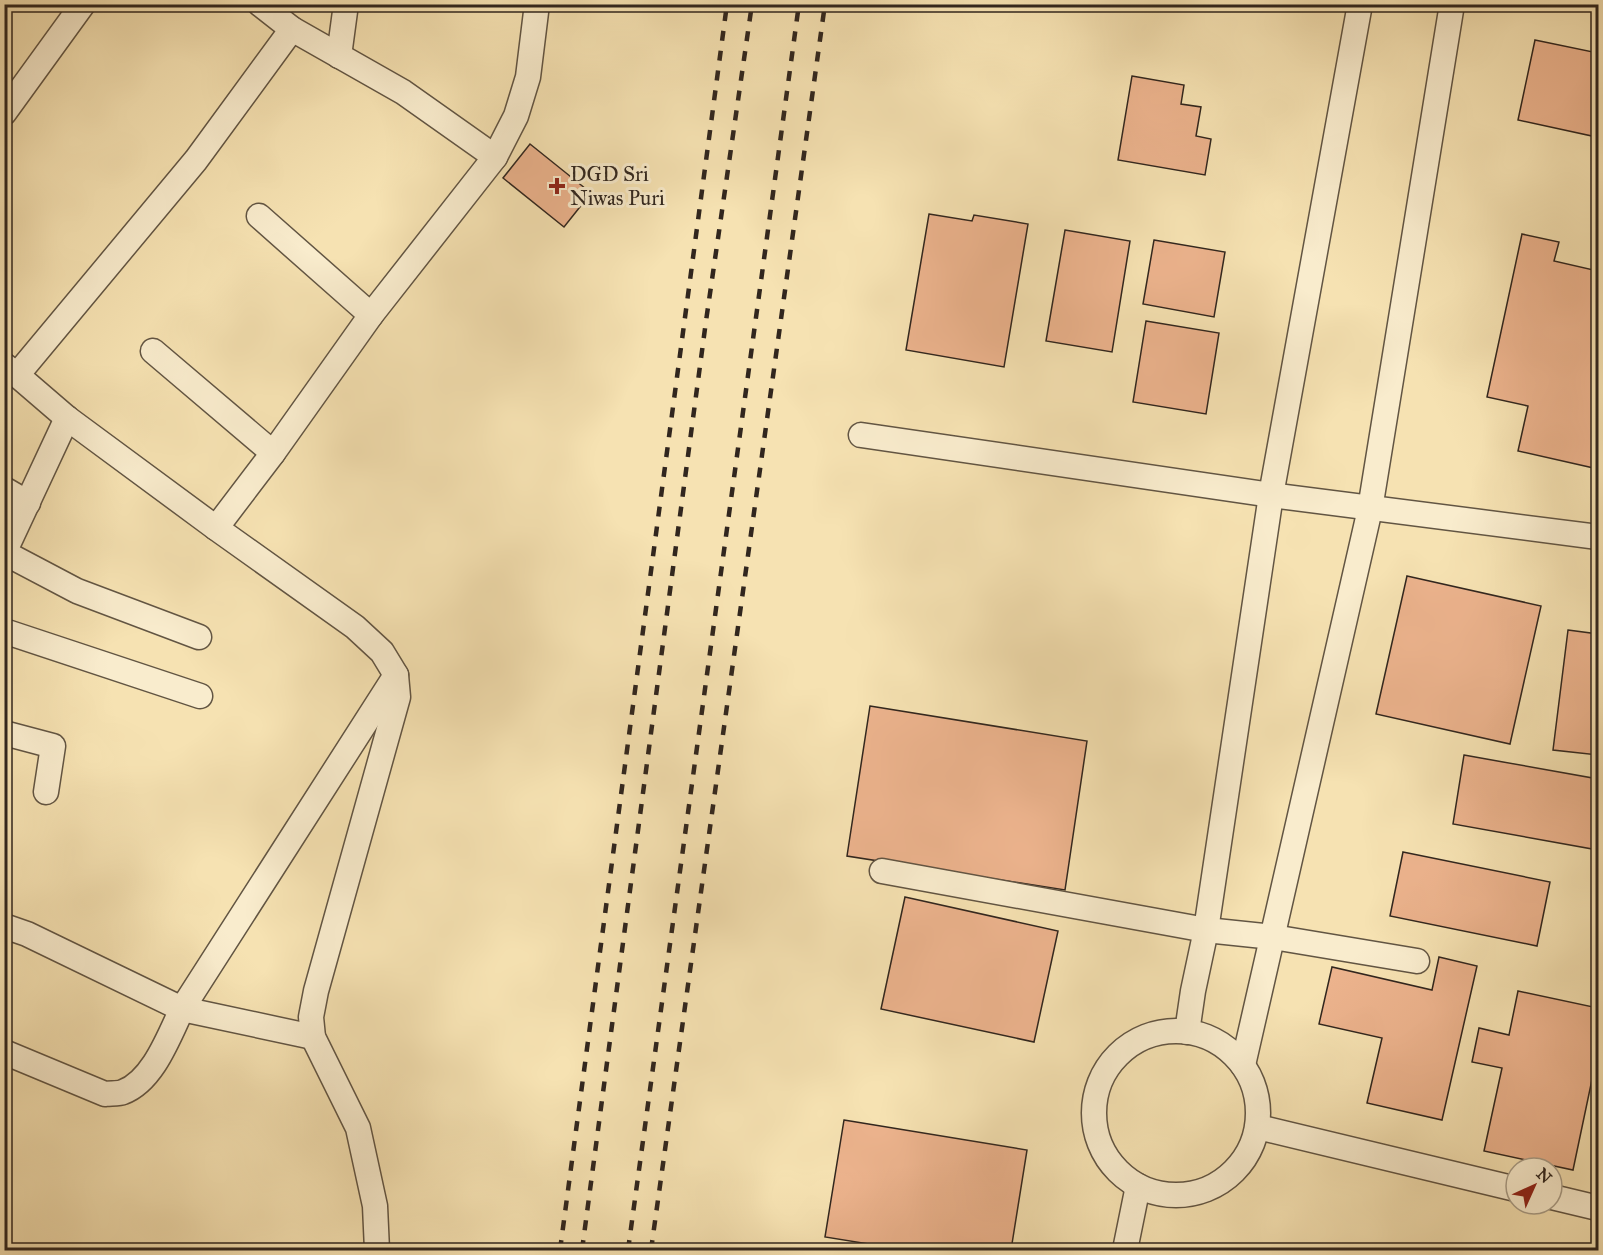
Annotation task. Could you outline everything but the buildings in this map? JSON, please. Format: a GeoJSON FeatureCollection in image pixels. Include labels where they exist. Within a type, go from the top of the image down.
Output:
{"type":"FeatureCollection","features":[{"type":"Feature","properties":{"kind":"street"},"geometry":{"type":"LineString","coordinates":[[4,113],[83,4]]}},
{"type":"Feature","properties":{"kind":"street"},"geometry":{"type":"LineString","coordinates":[[260,4],[292,29],[403,92],[495,158]]}},
{"type":"Feature","properties":{"kind":"street"},"geometry":{"type":"LineString","coordinates":[[339,56],[346,4]]}},
{"type":"Feature","properties":{"kind":"street"},"geometry":{"type":"LineString","coordinates":[[216,528],[273,453],[371,315],[495,158],[516,116],[528,77],[537,4]]}},
{"type":"Feature","properties":{"kind":"street"},"geometry":{"type":"LineString","coordinates":[[1187,1032],[1206,930],[1270,495],[1360,4]]}},
{"type":"Feature","properties":{"kind":"street"},"geometry":{"type":"LineString","coordinates":[[1242,1065],[1370,509],[1452,4]]}},
{"type":"Feature","properties":{"kind":"street"},"geometry":{"type":"LineString","coordinates":[[292,29],[196,160],[11,370],[67,418],[216,528],[356,627],[382,652],[396,675],[398,698],[316,991],[311,1017],[313,1037],[358,1128],[375,1206],[377,1251]]}},
{"type":"Feature","properties":{"kind":"street"},"geometry":{"type":"LineString","coordinates":[[260,216],[371,315]]}},
{"type":"Feature","properties":{"kind":"street"},"geometry":{"type":"LineString","coordinates":[[153,351],[273,453]]}},
{"type":"Feature","properties":{"kind":"street"},"geometry":{"type":"LineString","coordinates":[[67,418],[5,553],[77,591],[199,637]]}},
{"type":"Feature","properties":{"kind":"street"},"geometry":{"type":"LineString","coordinates":[[861,435],[1370,509],[1599,537]]}},
{"type":"Feature","properties":{"kind":"street"},"geometry":{"type":"LineString","coordinates":[[4,489],[28,503]]}},
{"type":"Feature","properties":{"kind":"street"},"geometry":{"type":"LineString","coordinates":[[4,632],[200,696]]}},
{"type":"Feature","properties":{"kind":"street"},"geometry":{"type":"LineString","coordinates":[[4,1052],[105,1094],[122,1093],[138,1083],[155,1063],[183,1010],[396,675]]}},
{"type":"Feature","properties":{"kind":"street"},"geometry":{"type":"LineString","coordinates":[[4,733],[53,746],[46,792]]}},
{"type":"Feature","properties":{"kind":"street"},"geometry":{"type":"LineString","coordinates":[[882,871],[1206,930],[1273,937],[1417,961]]}},
{"type":"Feature","properties":{"kind":"street"},"geometry":{"type":"LineString","coordinates":[[4,926],[37,939],[183,1010],[313,1037]]}},
{"type":"Feature","properties":{"kind":"street"},"geometry":{"type":"LineString","coordinates":[[1187,1032],[1218,1043],[1234,1055],[1242,1065],[1252,1082],[1257,1101],[1257,1127],[1250,1150],[1244,1160],[1237,1169],[1218,1184],[1185,1195],[1161,1194],[1138,1186],[1109,1160],[1097,1132],[1095,1102],[1100,1083],[1109,1066],[1122,1051],[1158,1033],[1187,1032]]}},
{"type":"Feature","properties":{"kind":"street"},"geometry":{"type":"LineString","coordinates":[[1257,1127],[1504,1186]]}},
{"type":"Feature","properties":{"kind":"street"},"geometry":{"type":"LineString","coordinates":[[1125,1251],[1138,1186]]}},
{"type":"Feature","properties":{"kind":"street"},"geometry":{"type":"LineString","coordinates":[[1564,1200],[1599,1208]]}},
{"type":"Feature","properties":{"kind":"railway"},"geometry":{"type":"LineString","coordinates":[[560,1250],[727,4]]}},
{"type":"Feature","properties":{"kind":"railway"},"geometry":{"type":"LineString","coordinates":[[582,1250],[706,321],[752,4]]}},
{"type":"Feature","properties":{"kind":"railway"},"geometry":{"type":"LineString","coordinates":[[628,1250],[799,4]]}},
{"type":"Feature","properties":{"kind":"railway"},"geometry":{"type":"LineString","coordinates":[[651,1250],[825,4]]}},
{"type":"Feature","properties":{"kind":"place","name":"DGD Sri Niwas Puri"},"geometry":{"type":"Point","coordinates":[557,186]}}]}
